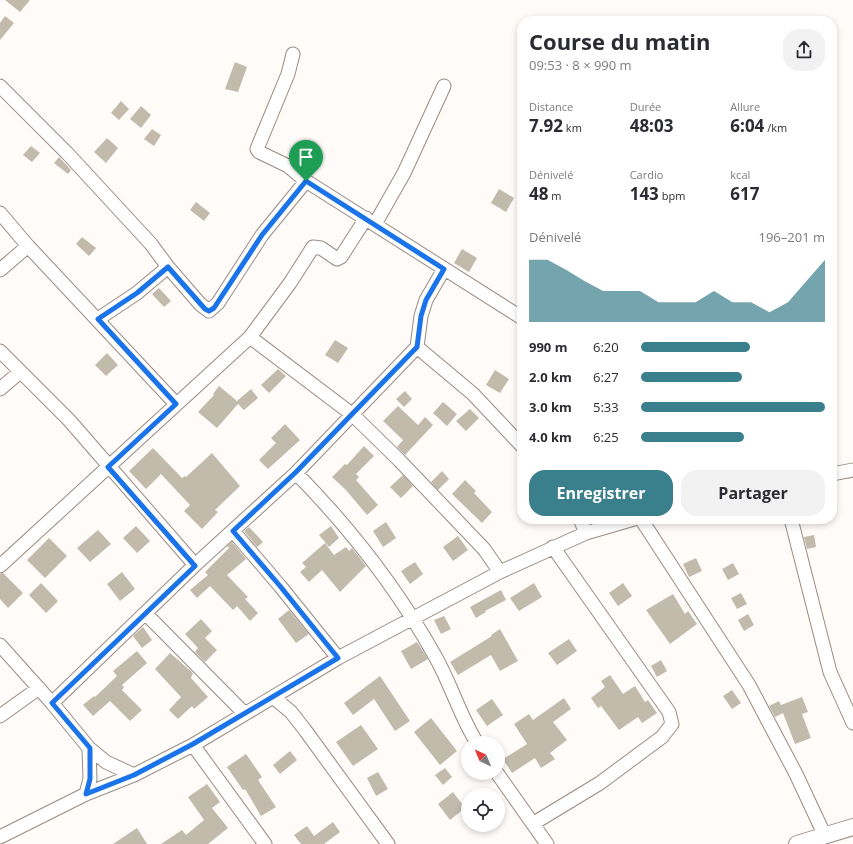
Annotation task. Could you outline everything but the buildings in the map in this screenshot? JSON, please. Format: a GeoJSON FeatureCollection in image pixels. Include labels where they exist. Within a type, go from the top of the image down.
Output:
{"type":"FeatureCollection","features":[{"type":"Feature","properties":{"kind":"street"},"geometry":{"type":"LineString","coordinates":[[293,54],[288,74],[257,149],[261,154],[288,166],[306,181],[517,315]]}},
{"type":"Feature","properties":{"kind":"street"},"geometry":{"type":"LineString","coordinates":[[0,86],[67,153],[151,244],[168,267],[205,309],[209,311],[214,308],[262,235],[306,181]]}},
{"type":"Feature","properties":{"kind":"street"},"geometry":{"type":"LineString","coordinates":[[0,566],[250,336],[290,284],[313,247],[321,248],[335,258],[339,258],[343,255],[370,221],[404,173],[444,86]]}},
{"type":"Feature","properties":{"kind":"street"},"geometry":{"type":"LineString","coordinates":[[0,213],[28,246],[176,404]]}},
{"type":"Feature","properties":{"kind":"street"},"geometry":{"type":"LineString","coordinates":[[0,270],[28,246]]}},
{"type":"Feature","properties":{"kind":"street"},"geometry":{"type":"LineString","coordinates":[[98,319],[137,293],[168,267]]}},
{"type":"Feature","properties":{"kind":"street"},"geometry":{"type":"LineString","coordinates":[[52,703],[296,472],[353,415],[417,347],[421,316],[426,300],[444,269]]}},
{"type":"Feature","properties":{"kind":"street"},"geometry":{"type":"LineString","coordinates":[[250,336],[353,415],[399,460],[484,549],[500,572]]}},
{"type":"Feature","properties":{"kind":"street"},"geometry":{"type":"LineString","coordinates":[[417,347],[472,394],[517,441]]}},
{"type":"Feature","properties":{"kind":"street"},"geometry":{"type":"LineString","coordinates":[[0,351],[69,420],[195,566]]}},
{"type":"Feature","properties":{"kind":"street"},"geometry":{"type":"LineString","coordinates":[[0,389],[20,372]]}},
{"type":"Feature","properties":{"kind":"street"},"geometry":{"type":"LineString","coordinates":[[837,473],[853,470]]}},
{"type":"Feature","properties":{"kind":"street"},"geometry":{"type":"LineString","coordinates":[[296,472],[354,536],[385,576],[437,658],[474,736]]}},
{"type":"Feature","properties":{"kind":"street"},"geometry":{"type":"LineString","coordinates":[[582,524],[586,533]]}},
{"type":"Feature","properties":{"kind":"street"},"geometry":{"type":"LineString","coordinates":[[5,838],[86,794],[134,775],[193,744],[338,658],[500,572],[586,533],[617,524]]}},
{"type":"Feature","properties":{"kind":"street"},"geometry":{"type":"LineString","coordinates":[[644,524],[749,685],[796,774],[824,836]]}},
{"type":"Feature","properties":{"kind":"street"},"geometry":{"type":"LineString","coordinates":[[792,524],[830,672],[853,723]]}},
{"type":"Feature","properties":{"kind":"street"},"geometry":{"type":"LineString","coordinates":[[233,531],[338,658]]}},
{"type":"Feature","properties":{"kind":"street"},"geometry":{"type":"LineString","coordinates":[[534,823],[600,783],[662,737],[672,724],[669,712],[553,547]]}},
{"type":"Feature","properties":{"kind":"street"},"geometry":{"type":"LineString","coordinates":[[146,614],[244,713]]}},
{"type":"Feature","properties":{"kind":"street"},"geometry":{"type":"LineString","coordinates":[[0,645],[90,748],[106,762],[134,775]]}},
{"type":"Feature","properties":{"kind":"street"},"geometry":{"type":"LineString","coordinates":[[0,716],[39,688]]}},
{"type":"Feature","properties":{"kind":"street"},"geometry":{"type":"LineString","coordinates":[[273,697],[291,712],[388,844]]}},
{"type":"Feature","properties":{"kind":"street"},"geometry":{"type":"LineString","coordinates":[[193,744],[265,844]]}},
{"type":"Feature","properties":{"kind":"street"},"geometry":{"type":"LineString","coordinates":[[86,794],[90,779],[90,748]]}},
{"type":"Feature","properties":{"kind":"street"},"geometry":{"type":"LineString","coordinates":[[502,780],[534,823],[547,844]]}},
{"type":"Feature","properties":{"kind":"street"},"geometry":{"type":"LineString","coordinates":[[798,844],[853,827]]}},
{"type":"Feature","properties":{"kind":"route"},"geometry":{"type":"LineString","coordinates":[[306,181],[444,269],[426,300],[418,330],[417,347],[353,415],[296,472],[233,531],[253,553],[338,658],[193,744],[134,775],[86,794],[90,779],[90,748],[52,703],[195,566],[108,467],[176,404],[98,319],[137,293],[168,267],[205,309],[209,311],[214,308],[274,218],[306,181]]}}]}
